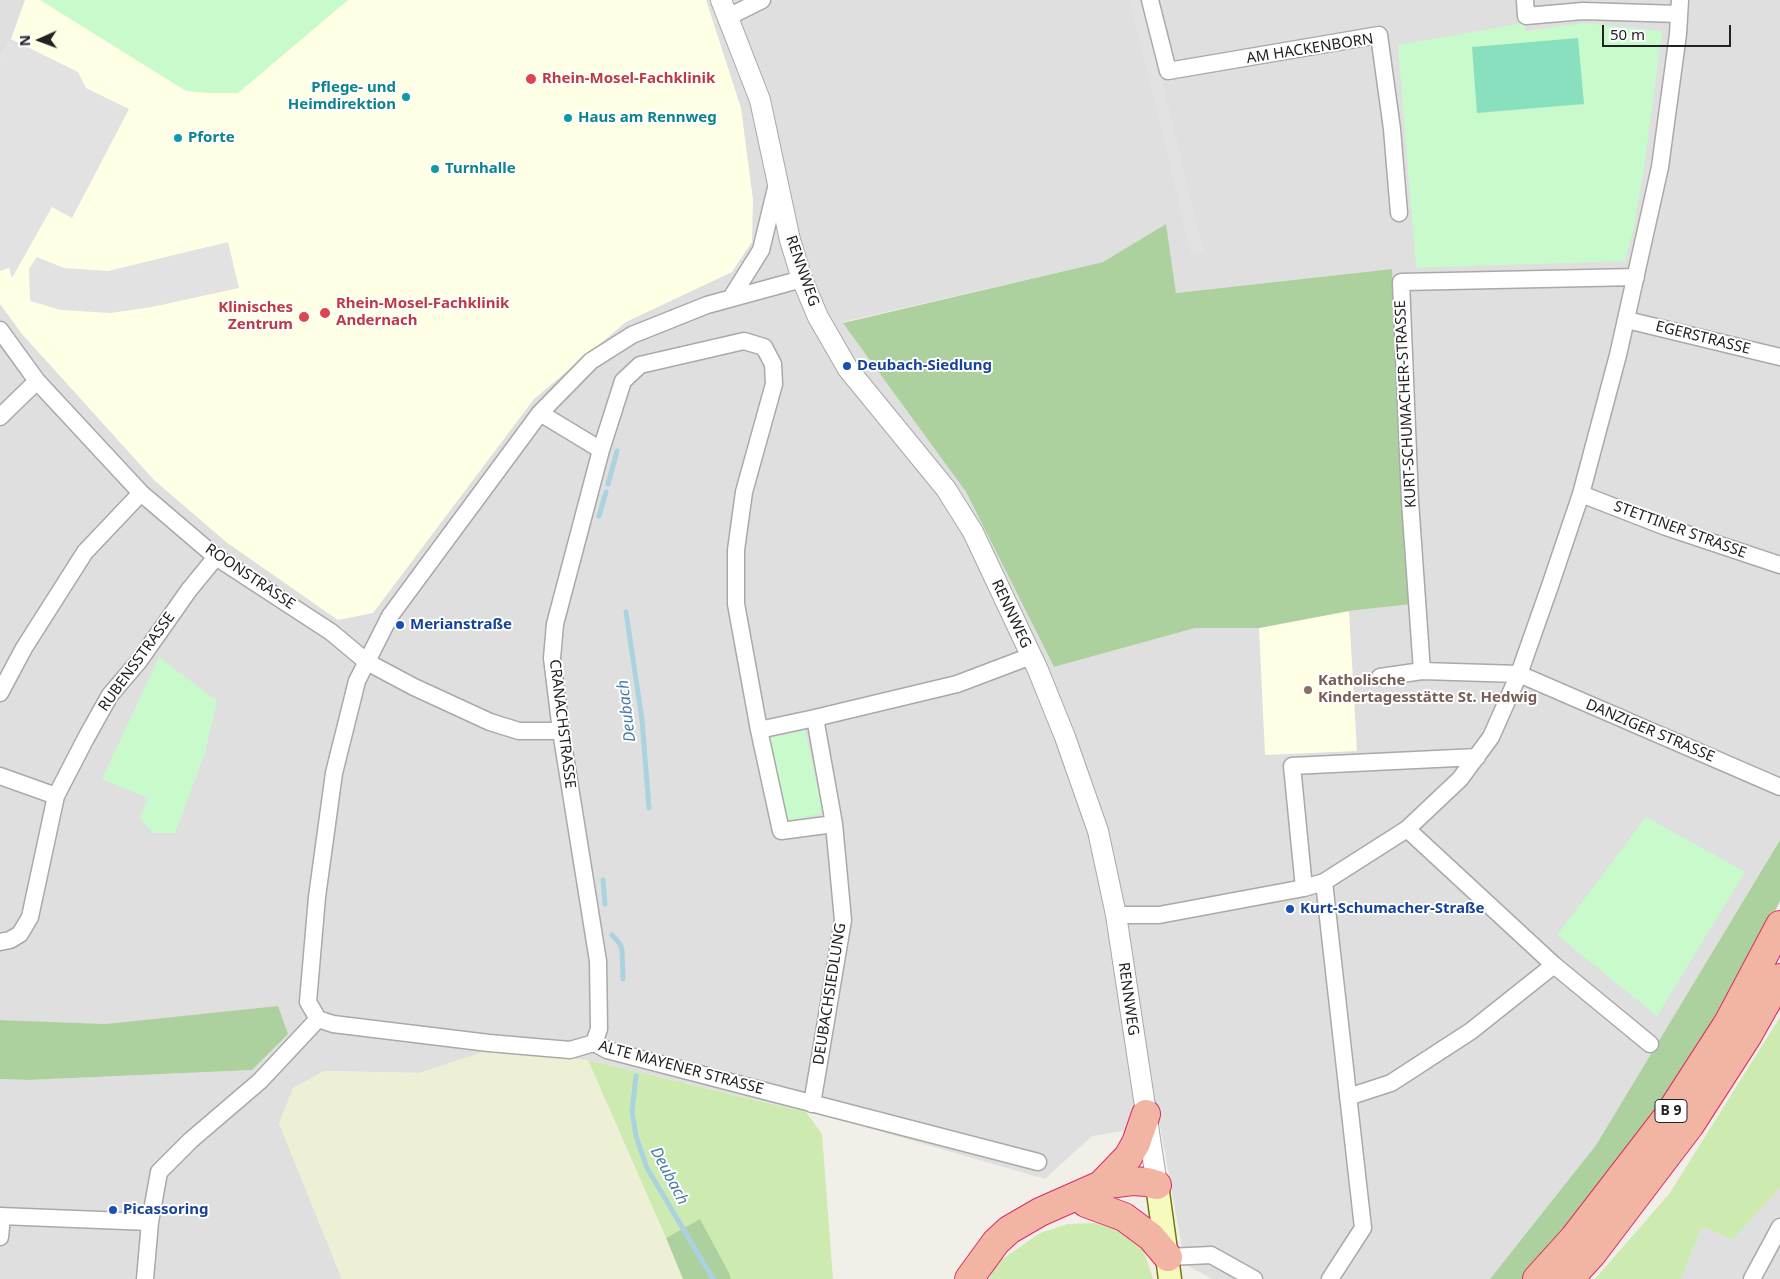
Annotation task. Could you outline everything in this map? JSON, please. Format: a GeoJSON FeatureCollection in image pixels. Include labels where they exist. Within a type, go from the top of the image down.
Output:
{"type":"FeatureCollection","features":[{"type":"Feature","properties":{"kind":"highway","name":"B 9"},"geometry":{"type":"LineString","coordinates":[[1537,1279],[1574,1238],[1668,1116],[1728,1023],[1780,926]]}},
{"type":"Feature","properties":{"kind":"highway","name":"B 9"},"geometry":{"type":"LineString","coordinates":[[1569,1279],[1592,1254],[1690,1125],[1748,1035],[1780,978]]}},
{"type":"Feature","properties":{"kind":"highway"},"geometry":{"type":"LineString","coordinates":[[1094,1194],[1128,1157],[1136,1143],[1146,1114]]}},
{"type":"Feature","properties":{"kind":"highway"},"geometry":{"type":"LineString","coordinates":[[969,1279],[996,1242],[1024,1220],[1040,1212],[1132,1181],[1157,1185]]}},
{"type":"Feature","properties":{"kind":"highway"},"geometry":{"type":"LineString","coordinates":[[1094,1194],[1151,1238],[1169,1268]]}},
{"type":"Feature","properties":{"kind":"main road","name":"RENNWEG"},"geometry":{"type":"LineString","coordinates":[[1157,1185],[1169,1268]]}},
{"type":"Feature","properties":{"kind":"street"},"geometry":{"type":"LineString","coordinates":[[725,9],[762,0]]}},
{"type":"Feature","properties":{"kind":"street","name":"AM HACKENBORN"},"geometry":{"type":"LineString","coordinates":[[1150,0],[1168,71],[1379,35],[1392,129],[1399,213]]}},
{"type":"Feature","properties":{"kind":"street"},"geometry":{"type":"LineString","coordinates":[[1116,914],[1158,915],[1304,888],[1324,882],[1407,829],[1460,779],[1491,737],[1519,674],[1580,494],[1627,320],[1660,167],[1680,7],[1583,11],[1526,16],[1525,0]]}},
{"type":"Feature","properties":{"kind":"street","name":"RENNWEG"},"geometry":{"type":"LineString","coordinates":[[725,9],[760,100],[790,240],[802,279],[818,317],[848,369],[953,499],[973,532],[1031,656],[1065,737],[1098,831],[1116,914],[1157,1185]]}},
{"type":"Feature","properties":{"kind":"street"},"geometry":{"type":"LineString","coordinates":[[731,298],[761,250],[778,182]]}},
{"type":"Feature","properties":{"kind":"street","name":"KURT-SCHUMACHER-STRASSE"},"geometry":{"type":"LineString","coordinates":[[1422,671],[1410,501],[1401,282],[1636,277]]}},
{"type":"Feature","properties":{"kind":"street"},"geometry":{"type":"LineString","coordinates":[[145,1279],[150,1222],[159,1172],[191,1140],[260,1081],[318,1018],[308,1002],[318,887],[334,773],[357,681],[390,616],[540,413],[591,362],[632,335],[706,305],[802,279]]}},
{"type":"Feature","properties":{"kind":"street","name":"EGERSTRASSE"},"geometry":{"type":"LineString","coordinates":[[1627,320],[1780,357]]}},
{"type":"Feature","properties":{"kind":"street","name":"ROONSTRASSE"},"geometry":{"type":"LineString","coordinates":[[0,330],[37,381],[141,493],[216,557],[331,632],[367,662],[490,722],[519,731],[560,731]]}},
{"type":"Feature","properties":{"kind":"street"},"geometry":{"type":"LineString","coordinates":[[540,413],[601,450],[623,381],[640,365],[744,341],[764,347],[773,364],[774,384],[744,492],[736,550],[736,604],[759,730],[781,831],[834,824]]}},
{"type":"Feature","properties":{"kind":"street"},"geometry":{"type":"LineString","coordinates":[[0,417],[37,381]]}},
{"type":"Feature","properties":{"kind":"street","name":"CRANACHSTRASSE"},"geometry":{"type":"LineString","coordinates":[[594,1044],[599,1022],[598,961],[560,731],[552,658],[555,624],[601,450]]}},
{"type":"Feature","properties":{"kind":"street"},"geometry":{"type":"LineString","coordinates":[[0,693],[24,648],[85,552],[141,493]]}},
{"type":"Feature","properties":{"kind":"street","name":"STETTINER STRASSE"},"geometry":{"type":"LineString","coordinates":[[1580,494],[1666,527],[1780,566]]}},
{"type":"Feature","properties":{"kind":"street","name":"RUBENSSTRASSE"},"geometry":{"type":"LineString","coordinates":[[5,941],[20,934],[30,917],[56,796],[110,696],[139,661],[188,590],[216,557]]}},
{"type":"Feature","properties":{"kind":"street"},"geometry":{"type":"LineString","coordinates":[[759,730],[957,684],[1031,656]]}},
{"type":"Feature","properties":{"kind":"street"},"geometry":{"type":"LineString","coordinates":[[1380,677],[1422,671],[1519,674]]}},
{"type":"Feature","properties":{"kind":"street","name":"DANZIGER STRASSE"},"geometry":{"type":"LineString","coordinates":[[1519,674],[1780,787]]}},
{"type":"Feature","properties":{"kind":"street","name":"DEUBACHSIEDLUNG"},"geometry":{"type":"LineString","coordinates":[[812,1104],[843,920],[834,824],[815,718]]}},
{"type":"Feature","properties":{"kind":"street"},"geometry":{"type":"LineString","coordinates":[[1304,888],[1292,766],[1477,757]]}},
{"type":"Feature","properties":{"kind":"street"},"geometry":{"type":"LineString","coordinates":[[0,776],[56,796]]}},
{"type":"Feature","properties":{"kind":"street"},"geometry":{"type":"LineString","coordinates":[[1407,829],[1554,965],[1650,1044]]}},
{"type":"Feature","properties":{"kind":"street"},"geometry":{"type":"LineString","coordinates":[[1324,882],[1363,1228],[1330,1279]]}},
{"type":"Feature","properties":{"kind":"street"},"geometry":{"type":"LineString","coordinates":[[1348,1097],[1391,1083],[1399,1078],[1471,1031],[1554,965]]}},
{"type":"Feature","properties":{"kind":"street","name":"ALTE MAYENER STRASSE"},"geometry":{"type":"LineString","coordinates":[[318,1018],[333,1024],[489,1043],[570,1050],[594,1044],[607,1050],[1038,1162]]}},
{"type":"Feature","properties":{"kind":"street"},"geometry":{"type":"LineString","coordinates":[[0,1237],[1,1216],[150,1222]]}},
{"type":"Feature","properties":{"kind":"street"},"geometry":{"type":"LineString","coordinates":[[1752,1279],[1780,1227]]}},
{"type":"Feature","properties":{"kind":"street"},"geometry":{"type":"LineString","coordinates":[[1169,1268],[1211,1255],[1254,1279]]}},
{"type":"Feature","properties":{"kind":"shaded area"},"geometry":{"type":"Polygon","coordinates":[[[0,0],[1780,0],[1780,840],[1596,1145],[1490,1279],[1212,1279],[1185,1264],[1160,1125],[1092,1136],[1045,1179],[841,1120],[588,1060],[486,1051],[420,1073],[324,1071],[279,1123],[342,1279],[0,1279],[0,1079],[29,1080],[252,1070],[106,1024],[0,1020],[0,0]],[[1165,225],[1103,262],[843,322],[966,492],[1054,667],[1195,628],[1259,628],[1349,611],[1412,604],[1392,269],[1176,293],[1165,225]]]}},
{"type":"Feature","properties":{"kind":"shaded area","name":"Rhein-Mosel-Fachklinik Andernach"},"geometry":{"type":"Polygon","coordinates":[[[25,0],[706,0],[741,108],[753,200],[752,242],[732,272],[626,322],[534,399],[373,613],[338,620],[226,542],[154,480],[22,334],[0,304],[0,58],[11,39],[25,0]]]}},
{"type":"Feature","properties":{"kind":"shaded area"},"geometry":{"type":"Polygon","coordinates":[[[1129,0],[1143,0],[1204,251],[1191,254],[1129,0]]]}},
{"type":"Feature","properties":{"kind":"shaded area"},"geometry":{"type":"Polygon","coordinates":[[[11,39],[78,72],[86,88],[129,109],[72,218],[52,207],[12,278],[9,268],[0,271],[0,58],[11,39]]]}},
{"type":"Feature","properties":{"kind":"shaded area"},"geometry":{"type":"Polygon","coordinates":[[[228,242],[239,288],[152,307],[111,313],[61,310],[30,301],[29,269],[37,257],[64,268],[108,271],[228,242]]]}},
{"type":"Feature","properties":{"kind":"shaded area","name":"Katholische Kindertagesstätte St. Hedwig"},"geometry":{"type":"Polygon","coordinates":[[[1349,611],[1357,751],[1265,755],[1259,628],[1349,611]]]}},
{"type":"Feature","properties":{"kind":"shaded area"},"geometry":{"type":"Polygon","coordinates":[[[486,1051],[588,1060],[683,1279],[342,1279],[279,1123],[293,1088],[324,1071],[420,1073],[486,1051]]]}},
{"type":"Feature","properties":{"kind":"shaded area"},"geometry":{"type":"Polygon","coordinates":[[[1780,1188],[1780,1279],[1681,1279],[1702,1227],[1733,1238],[1780,1188]]]}},
{"type":"Feature","properties":{"kind":"green space"},"geometry":{"type":"Polygon","coordinates":[[[40,0],[348,0],[238,93],[207,93],[186,91],[40,0]]]}},
{"type":"Feature","properties":{"kind":"green space"},"geometry":{"type":"Polygon","coordinates":[[[1524,23],[1525,31],[1583,23],[1662,31],[1644,169],[1634,226],[1625,261],[1416,268],[1398,45],[1524,23]]]}},
{"type":"Feature","properties":{"kind":"green space"},"geometry":{"type":"Polygon","coordinates":[[[1578,38],[1584,104],[1477,113],[1472,47],[1578,38]]]}},
{"type":"Feature","properties":{"kind":"green space"},"geometry":{"type":"Polygon","coordinates":[[[1166,224],[1176,293],[1392,269],[1412,604],[1349,611],[1259,628],[1195,628],[1054,667],[966,492],[843,323],[1103,262],[1166,224]]]}},
{"type":"Feature","properties":{"kind":"green space"},"geometry":{"type":"Polygon","coordinates":[[[159,657],[217,701],[205,753],[175,833],[153,833],[140,818],[148,798],[102,779],[159,657]]]}},
{"type":"Feature","properties":{"kind":"green space"},"geometry":{"type":"Polygon","coordinates":[[[805,730],[823,813],[787,821],[769,738],[805,730]]]}},
{"type":"Feature","properties":{"kind":"green space"},"geometry":{"type":"Polygon","coordinates":[[[1646,817],[1745,872],[1657,1016],[1557,935],[1646,817]]]}},
{"type":"Feature","properties":{"kind":"green space"},"geometry":{"type":"Polygon","coordinates":[[[1780,840],[1780,901],[1753,957],[1682,1075],[1617,1171],[1525,1279],[1490,1279],[1596,1145],[1780,840]]]}},
{"type":"Feature","properties":{"kind":"green space"},"geometry":{"type":"Polygon","coordinates":[[[278,1006],[288,1034],[252,1070],[29,1080],[0,1079],[0,1020],[106,1024],[278,1006]]]}},
{"type":"Feature","properties":{"kind":"green space"},"geometry":{"type":"Polygon","coordinates":[[[1780,1017],[1780,1188],[1733,1239],[1702,1227],[1681,1279],[1595,1279],[1669,1194],[1780,1017]]]}},
{"type":"Feature","properties":{"kind":"green space"},"geometry":{"type":"Polygon","coordinates":[[[588,1060],[806,1112],[822,1134],[833,1279],[731,1279],[700,1219],[666,1238],[588,1060]]]}},
{"type":"Feature","properties":{"kind":"green space"},"geometry":{"type":"Polygon","coordinates":[[[700,1219],[731,1279],[683,1279],[666,1238],[700,1219]]]}},
{"type":"Feature","properties":{"kind":"green space"},"geometry":{"type":"Polygon","coordinates":[[[1096,1223],[1123,1232],[1144,1251],[1153,1279],[989,1279],[998,1262],[1040,1233],[1068,1224],[1096,1223]]]}},
{"type":"Feature","properties":{"kind":"waterway","name":"Deubach"},"geometry":{"type":"LineString","coordinates":[[608,484],[617,451]]}},
{"type":"Feature","properties":{"kind":"waterway","name":"Deubach"},"geometry":{"type":"LineString","coordinates":[[599,516],[606,492]]}},
{"type":"Feature","properties":{"kind":"waterway","name":"Deubach"},"geometry":{"type":"LineString","coordinates":[[626,612],[642,720],[649,808]]}},
{"type":"Feature","properties":{"kind":"waterway","name":"Deubach"},"geometry":{"type":"LineString","coordinates":[[603,880],[605,904]]}},
{"type":"Feature","properties":{"kind":"waterway","name":"Deubach"},"geometry":{"type":"LineString","coordinates":[[612,935],[620,944],[622,950],[623,979]]}},
{"type":"Feature","properties":{"kind":"waterway","name":"Deubach"},"geometry":{"type":"LineString","coordinates":[[636,1076],[632,1111],[636,1136],[647,1168],[713,1279]]}},
{"type":"Feature","properties":{"kind":"place","name":"Rhein-Mosel-Fachklinik"},"geometry":{"type":"Point","coordinates":[531,79]}},
{"type":"Feature","properties":{"kind":"place","name":"Pflege- und Heimdirektion"},"geometry":{"type":"Point","coordinates":[406,97]}},
{"type":"Feature","properties":{"kind":"place","name":"Haus am Rennweg"},"geometry":{"type":"Point","coordinates":[568,118]}},
{"type":"Feature","properties":{"kind":"place","name":"Pforte"},"geometry":{"type":"Point","coordinates":[178,138]}},
{"type":"Feature","properties":{"kind":"place","name":"Turnhalle"},"geometry":{"type":"Point","coordinates":[435,169]}},
{"type":"Feature","properties":{"kind":"place","name":"Rhein-Mosel-Fachklinik Andernach"},"geometry":{"type":"Point","coordinates":[325,313]}},
{"type":"Feature","properties":{"kind":"place","name":"Klinisches Zentrum"},"geometry":{"type":"Point","coordinates":[304,317]}},
{"type":"Feature","properties":{"kind":"place","name":"Deubach-Siedlung"},"geometry":{"type":"Point","coordinates":[847,366]}},
{"type":"Feature","properties":{"kind":"place","name":"Merianstraße"},"geometry":{"type":"Point","coordinates":[400,625]}},
{"type":"Feature","properties":{"kind":"place","name":"Katholische Kindertagesstätte St. Hedwig"},"geometry":{"type":"Point","coordinates":[1308,690]}},
{"type":"Feature","properties":{"kind":"place","name":"Kurt-Schumacher-Straße"},"geometry":{"type":"Point","coordinates":[1290,909]}},
{"type":"Feature","properties":{"kind":"place","name":"Picassoring"},"geometry":{"type":"Point","coordinates":[113,1210]}}]}
